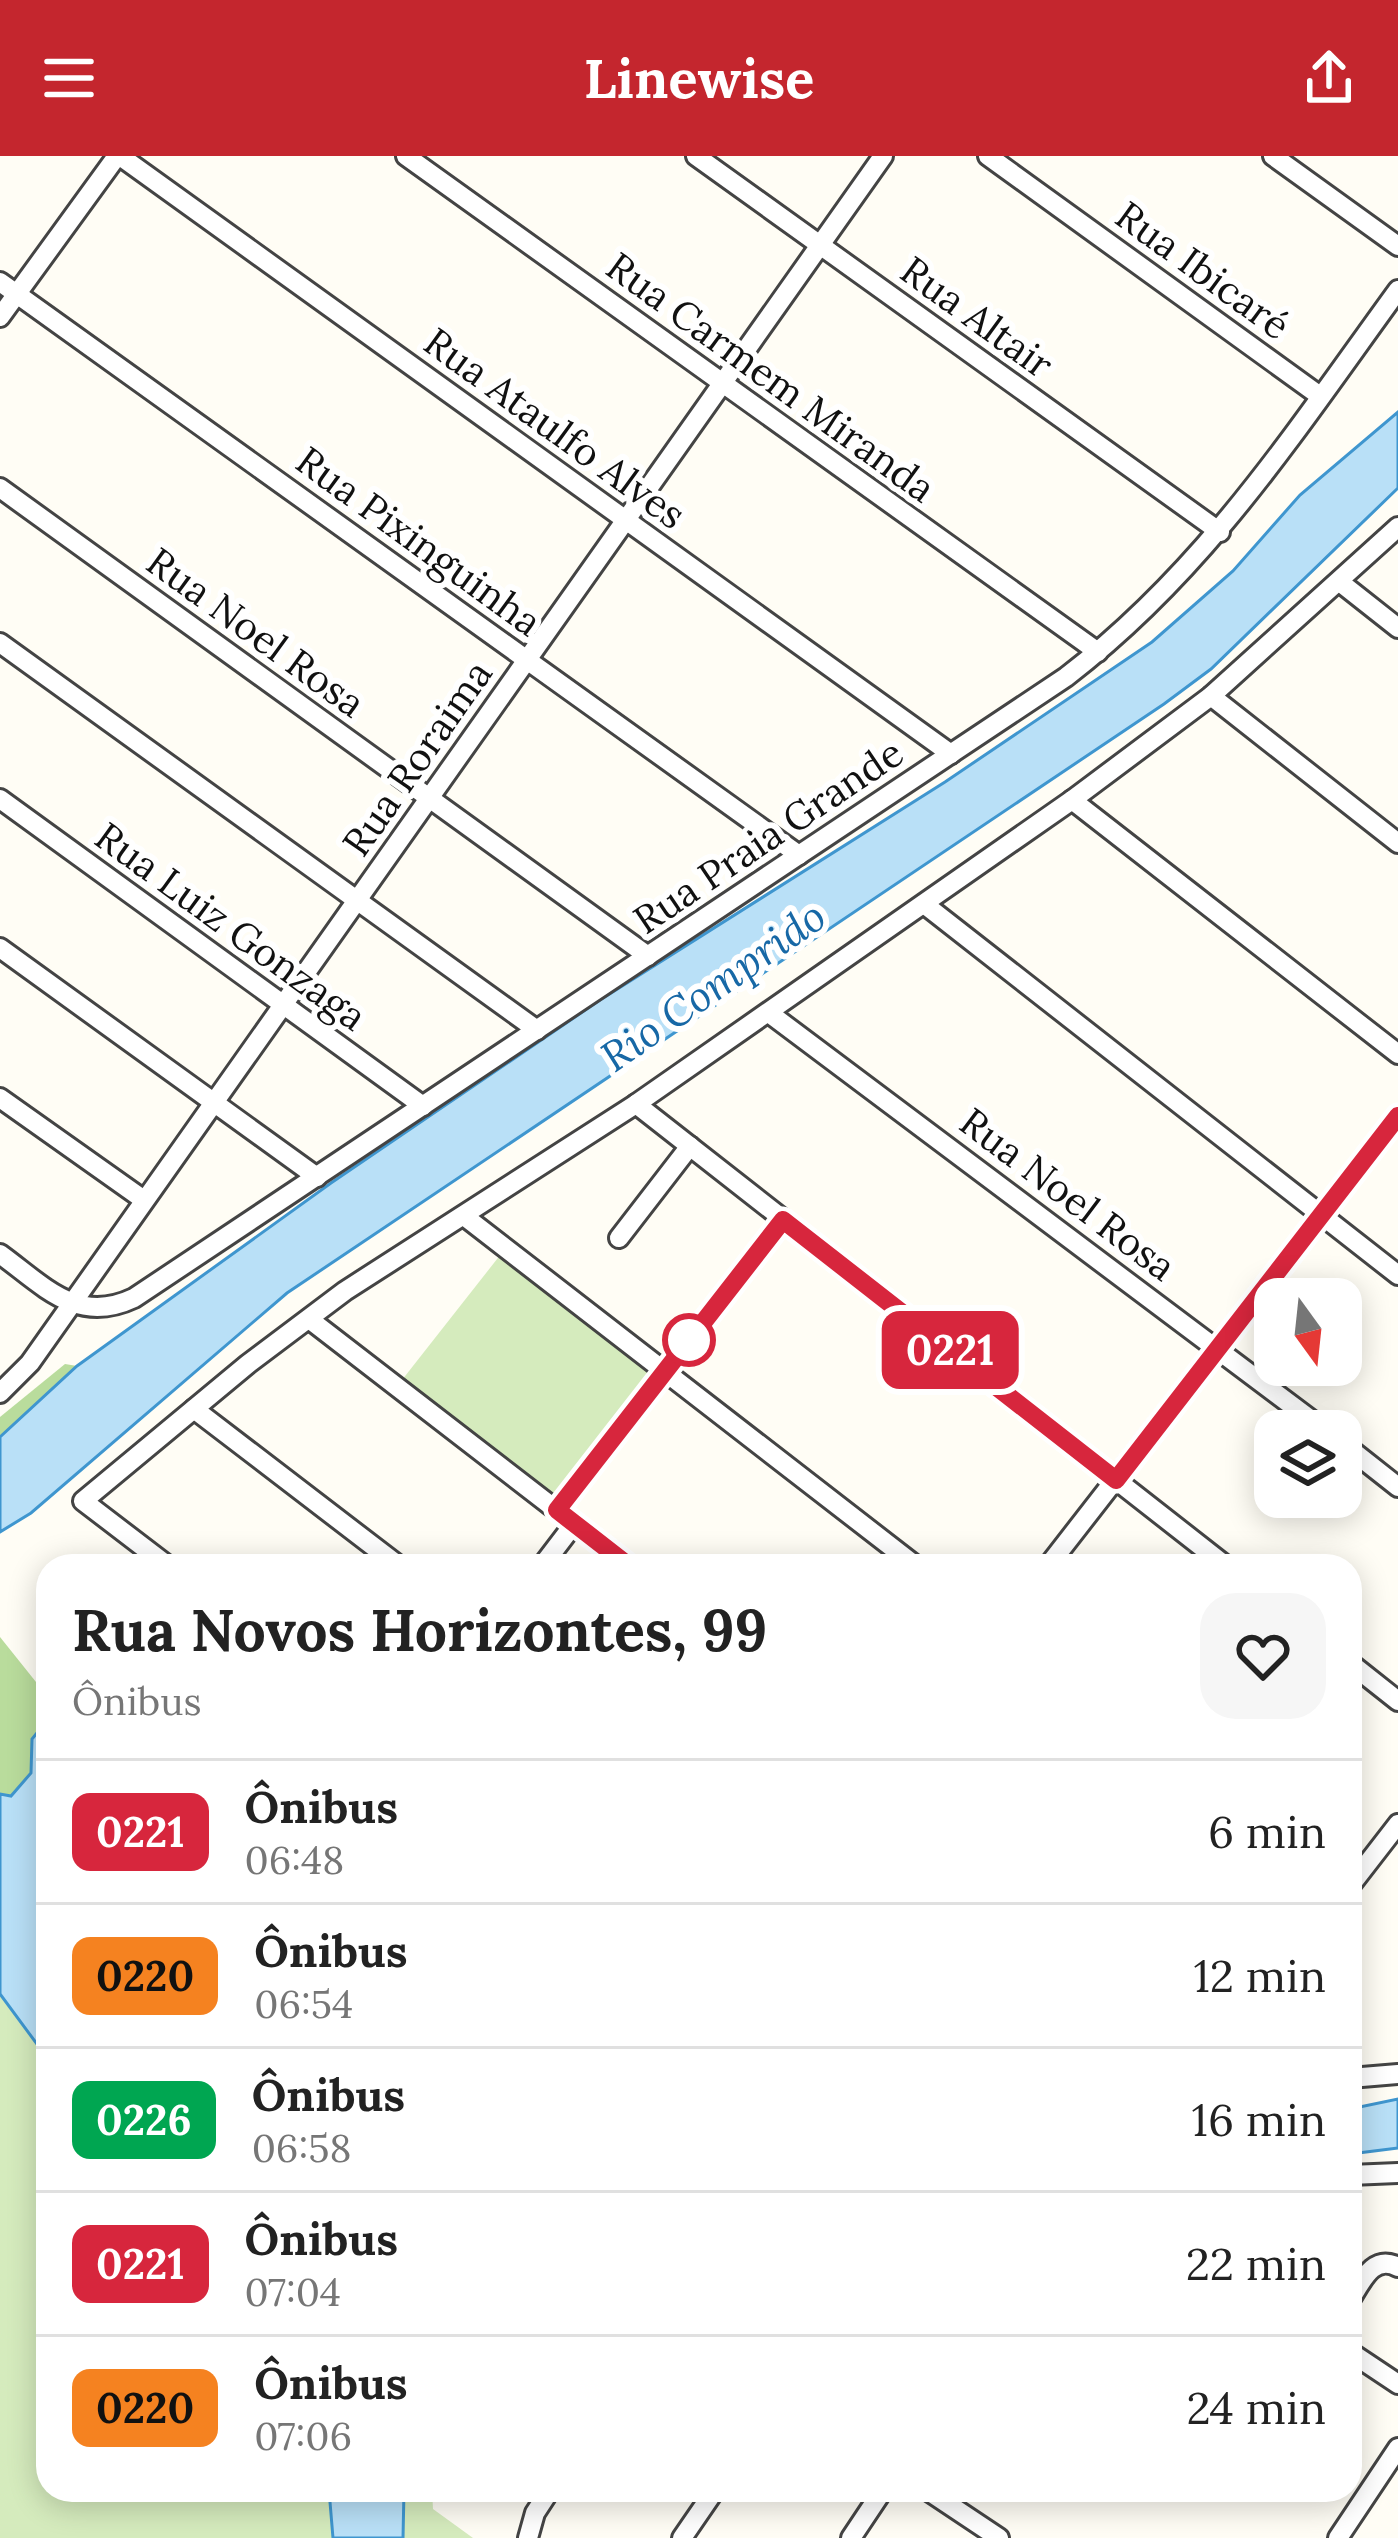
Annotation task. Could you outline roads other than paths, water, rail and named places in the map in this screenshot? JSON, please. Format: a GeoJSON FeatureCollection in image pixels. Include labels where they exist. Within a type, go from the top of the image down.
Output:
{"type":"FeatureCollection","features":[{"type":"Feature","properties":{"kind":"street"},"geometry":{"type":"LineString","coordinates":[[0,317],[118,156]]}},
{"type":"Feature","properties":{"kind":"street","name":"Rua Ataulfo Alves"},"geometry":{"type":"LineString","coordinates":[[118,156],[951,754]]}},
{"type":"Feature","properties":{"kind":"street","name":"Rua Carmem Miranda"},"geometry":{"type":"LineString","coordinates":[[406,156],[1098,652]]}},
{"type":"Feature","properties":{"kind":"street","name":"Rua Altair"},"geometry":{"type":"LineString","coordinates":[[696,156],[1220,532]]}},
{"type":"Feature","properties":{"kind":"street","name":"Rua Roraima"},"geometry":{"type":"LineString","coordinates":[[0,1393],[30,1363],[883,156]]}},
{"type":"Feature","properties":{"kind":"street","name":"Rua Ibicaré"},"geometry":{"type":"LineString","coordinates":[[988,156],[1321,396]]}},
{"type":"Feature","properties":{"kind":"street"},"geometry":{"type":"LineString","coordinates":[[1273,156],[1398,246]]}},
{"type":"Feature","properties":{"kind":"street","name":"Rua Pixinguinha"},"geometry":{"type":"LineString","coordinates":[[0,282],[799,855]]}},
{"type":"Feature","properties":{"kind":"street","name":"Rua Praia Grande"},"geometry":{"type":"LineString","coordinates":[[70,1304],[103,1308],[134,1298],[1098,652],[1151,607],[1220,532],[1398,290]]}},
{"type":"Feature","properties":{"kind":"street","name":"Rua Noel Rosa"},"geometry":{"type":"LineString","coordinates":[[0,488],[648,956]]}},
{"type":"Feature","properties":{"kind":"street"},"geometry":{"type":"LineString","coordinates":[[152,1554],[83,1501],[308,1319],[387,1263],[636,1104],[1072,800],[1211,696],[1398,527]]}},
{"type":"Feature","properties":{"kind":"street"},"geometry":{"type":"LineString","coordinates":[[1340,583],[1398,628]]}},
{"type":"Feature","properties":{"kind":"street"},"geometry":{"type":"LineString","coordinates":[[0,643],[537,1030]]}},
{"type":"Feature","properties":{"kind":"street"},"geometry":{"type":"LineString","coordinates":[[1211,696],[1398,843]]}},
{"type":"Feature","properties":{"kind":"street","name":"Rua Luiz Gonzaga"},"geometry":{"type":"LineString","coordinates":[[0,799],[423,1106]]}},
{"type":"Feature","properties":{"kind":"street"},"geometry":{"type":"LineString","coordinates":[[1072,800],[1398,1054]]}},
{"type":"Feature","properties":{"kind":"street"},"geometry":{"type":"LineString","coordinates":[[924,904],[1398,1275]]}},
{"type":"Feature","properties":{"kind":"street"},"geometry":{"type":"LineString","coordinates":[[0,948],[317,1177]]}},
{"type":"Feature","properties":{"kind":"street","name":"Rua Noel Rosa"},"geometry":{"type":"LineString","coordinates":[[769,1013],[1299,1410]]}},
{"type":"Feature","properties":{"kind":"street"},"geometry":{"type":"LineString","coordinates":[[0,1098],[144,1200]]}},
{"type":"Feature","properties":{"kind":"street"},"geometry":{"type":"LineString","coordinates":[[636,1104],[1211,1554]]}},
{"type":"Feature","properties":{"kind":"street"},"geometry":{"type":"LineString","coordinates":[[1057,1554],[1398,1116]]}},
{"type":"Feature","properties":{"kind":"street"},"geometry":{"type":"LineString","coordinates":[[619,1238],[690,1146]]}},
{"type":"Feature","properties":{"kind":"street"},"geometry":{"type":"LineString","coordinates":[[464,1216],[901,1554]]}},
{"type":"Feature","properties":{"kind":"street"},"geometry":{"type":"LineString","coordinates":[[557,1510],[783,1220]]}},
{"type":"Feature","properties":{"kind":"street"},"geometry":{"type":"LineString","coordinates":[[0,1254],[70,1304]]}},
{"type":"Feature","properties":{"kind":"street"},"geometry":{"type":"LineString","coordinates":[[308,1319],[613,1554]]}},
{"type":"Feature","properties":{"kind":"street"},"geometry":{"type":"LineString","coordinates":[[194,1409],[383,1554]]}},
{"type":"Feature","properties":{"kind":"street"},"geometry":{"type":"LineString","coordinates":[[1362,1459],[1398,1487]]}},
{"type":"Feature","properties":{"kind":"street"},"geometry":{"type":"LineString","coordinates":[[551,1554],[574,1524]]}},
{"type":"Feature","properties":{"kind":"street"},"geometry":{"type":"LineString","coordinates":[[1362,1672],[1398,1701]]}},
{"type":"Feature","properties":{"kind":"street"},"geometry":{"type":"LineString","coordinates":[[1362,1870],[1398,1824]]}},
{"type":"Feature","properties":{"kind":"street"},"geometry":{"type":"LineString","coordinates":[[1362,2077],[1392,2075],[1398,2060]]}},
{"type":"Feature","properties":{"kind":"street"},"geometry":{"type":"LineString","coordinates":[[1362,2174],[1398,2173]]}},
{"type":"Feature","properties":{"kind":"street"},"geometry":{"type":"LineString","coordinates":[[1362,2283],[1375,2265],[1384,2262],[1398,2267]]}},
{"type":"Feature","properties":{"kind":"street"},"geometry":{"type":"LineString","coordinates":[[1362,2360],[1398,2384]]}},
{"type":"Feature","properties":{"kind":"street"},"geometry":{"type":"LineString","coordinates":[[1338,2538],[1398,2448]]}},
{"type":"Feature","properties":{"kind":"street"},"geometry":{"type":"LineString","coordinates":[[527,2534],[544,2502]]}},
{"type":"Feature","properties":{"kind":"street"},"geometry":{"type":"LineString","coordinates":[[682,2538],[707,2502]]}},
{"type":"Feature","properties":{"kind":"street"},"geometry":{"type":"LineString","coordinates":[[850,2538],[875,2502]]}},
{"type":"Feature","properties":{"kind":"street"},"geometry":{"type":"LineString","coordinates":[[945,2502],[998,2538]]}},
{"type":"Feature","properties":{"kind":"water","name":"Rio Comprido"},"geometry":{"type":"Polygon","coordinates":[[[1398,412],[1398,488],[1211,669],[287,1293],[31,1513],[0,1532],[0,1437],[77,1366],[331,1183],[600,1000],[945,782],[1152,642],[1233,571],[1300,495],[1398,412]]]}},
{"type":"Feature","properties":{"kind":"water"},"geometry":{"type":"Polygon","coordinates":[[[36,1734],[36,2043],[0,1994],[0,1794],[11,1796],[31,1773],[36,1734]]]}},
{"type":"Feature","properties":{"kind":"water"},"geometry":{"type":"Polygon","coordinates":[[[1398,2099],[1398,2148],[1362,2152],[1362,2106],[1398,2099]]]}},
{"type":"Feature","properties":{"kind":"water"},"geometry":{"type":"Polygon","coordinates":[[[330,2502],[404,2502],[403,2538],[333,2538],[330,2502]]]}}]}
